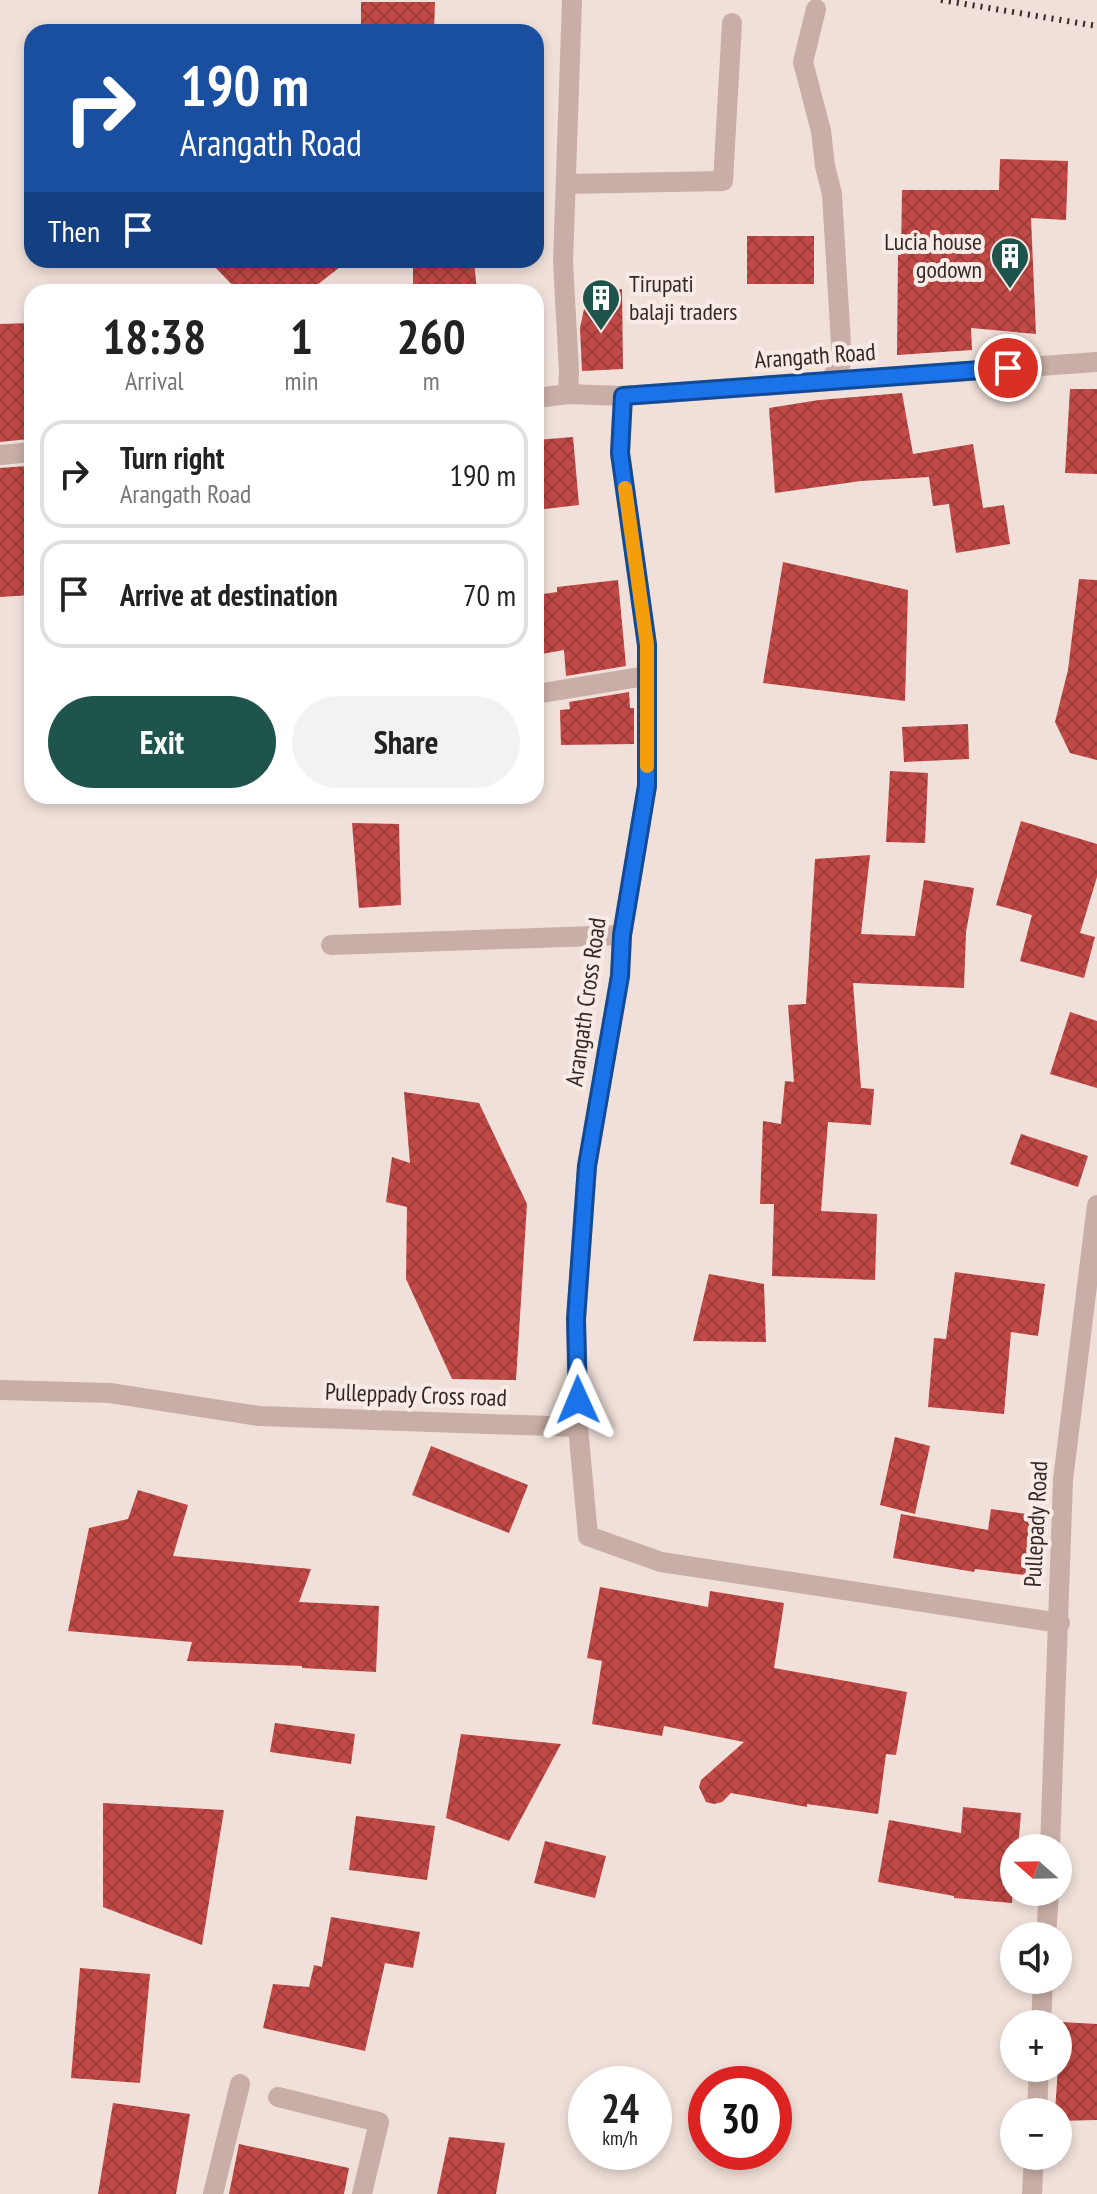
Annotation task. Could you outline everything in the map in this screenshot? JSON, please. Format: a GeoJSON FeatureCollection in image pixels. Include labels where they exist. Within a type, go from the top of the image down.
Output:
{"type":"FeatureCollection","features":[{"type":"Feature","properties":{"kind":"street"},"geometry":{"type":"LineString","coordinates":[[568,394],[563,262],[572,0]]}},
{"type":"Feature","properties":{"kind":"street"},"geometry":{"type":"LineString","coordinates":[[816,9],[803,62],[821,131],[835,217],[842,361],[830,381]]}},
{"type":"Feature","properties":{"kind":"street"},"geometry":{"type":"LineString","coordinates":[[566,184],[723,181],[732,23]]}},
{"type":"Feature","properties":{"kind":"street","name":"Arangath Road"},"geometry":{"type":"LineString","coordinates":[[544,397],[568,394],[623,396],[1097,362]]}},
{"type":"Feature","properties":{"kind":"street","name":"Arangath Cross Road"},"geometry":{"type":"LineString","coordinates":[[578,1427],[576,1319],[587,1166],[620,976],[622,935],[647,786],[647,645],[620,453],[623,396]]}},
{"type":"Feature","properties":{"kind":"street"},"geometry":{"type":"LineString","coordinates":[[0,455],[24,453]]}},
{"type":"Feature","properties":{"kind":"street"},"geometry":{"type":"LineString","coordinates":[[544,693],[646,676]]}},
{"type":"Feature","properties":{"kind":"street"},"geometry":{"type":"LineString","coordinates":[[331,945],[622,935]]}},
{"type":"Feature","properties":{"kind":"street","name":"Pullepady Road"},"geometry":{"type":"LineString","coordinates":[[1051,1834],[1063,1480],[1097,1205]]}},
{"type":"Feature","properties":{"kind":"street","name":"Pulleppady Cross road"},"geometry":{"type":"LineString","coordinates":[[0,1390],[110,1393],[259,1416],[578,1427]]}},
{"type":"Feature","properties":{"kind":"street"},"geometry":{"type":"LineString","coordinates":[[578,1427],[588,1536],[661,1562],[1060,1623]]}},
{"type":"Feature","properties":{"kind":"street"},"geometry":{"type":"LineString","coordinates":[[213,2194],[240,2084]]}},
{"type":"Feature","properties":{"kind":"street"},"geometry":{"type":"LineString","coordinates":[[278,2097],[379,2122],[362,2194]]}},
{"type":"Feature","properties":{"kind":"street"},"geometry":{"type":"LineString","coordinates":[[1032,2194],[1033,2170]]}},
{"type":"Feature","properties":{"kind":"building"},"geometry":{"type":"Polygon","coordinates":[[[361,2],[435,2],[434,24],[361,24],[361,2]]]}},
{"type":"Feature","properties":{"kind":"building"},"geometry":{"type":"Polygon","coordinates":[[[1000,159],[1068,161],[1066,220],[1031,218],[1036,334],[971,328],[972,350],[897,355],[902,190],[999,190],[1000,159]]]}},
{"type":"Feature","properties":{"kind":"building"},"geometry":{"type":"Polygon","coordinates":[[[747,236],[814,236],[814,284],[747,284],[747,236]]]}},
{"type":"Feature","properties":{"kind":"building"},"geometry":{"type":"Polygon","coordinates":[[[216,268],[339,268],[318,284],[231,284],[216,268]]]}},
{"type":"Feature","properties":{"kind":"building"},"geometry":{"type":"Polygon","coordinates":[[[413,268],[475,268],[476,284],[413,284],[413,268]]]}},
{"type":"Feature","properties":{"kind":"building","name":"Tirupati balaji traders"},"geometry":{"type":"Polygon","coordinates":[[[622,289],[623,369],[582,371],[580,328],[587,295],[622,289]]]}},
{"type":"Feature","properties":{"kind":"building"},"geometry":{"type":"Polygon","coordinates":[[[24,323],[24,440],[0,442],[0,324],[24,323]]]}},
{"type":"Feature","properties":{"kind":"building"},"geometry":{"type":"Polygon","coordinates":[[[1070,389],[1097,389],[1097,474],[1065,473],[1070,389]]]}},
{"type":"Feature","properties":{"kind":"building"},"geometry":{"type":"Polygon","coordinates":[[[902,393],[913,454],[973,444],[983,508],[1004,505],[1010,544],[956,553],[949,504],[933,506],[929,477],[861,481],[775,493],[769,408],[902,393]]]}},
{"type":"Feature","properties":{"kind":"building"},"geometry":{"type":"Polygon","coordinates":[[[573,437],[579,505],[544,509],[544,439],[573,437]]]}},
{"type":"Feature","properties":{"kind":"building"},"geometry":{"type":"Polygon","coordinates":[[[24,466],[24,596],[0,597],[0,468],[24,466]]]}},
{"type":"Feature","properties":{"kind":"building"},"geometry":{"type":"Polygon","coordinates":[[[783,562],[908,590],[905,701],[763,683],[783,562]]]}},
{"type":"Feature","properties":{"kind":"building"},"geometry":{"type":"Polygon","coordinates":[[[1079,579],[1097,580],[1097,760],[1070,753],[1055,722],[1068,670],[1079,579]]]}},
{"type":"Feature","properties":{"kind":"building"},"geometry":{"type":"Polygon","coordinates":[[[618,580],[626,666],[566,676],[564,650],[544,654],[544,594],[557,592],[557,587],[618,580]]]}},
{"type":"Feature","properties":{"kind":"building"},"geometry":{"type":"Polygon","coordinates":[[[629,692],[630,708],[634,708],[634,744],[561,745],[560,710],[570,709],[569,702],[629,692]]]}},
{"type":"Feature","properties":{"kind":"building"},"geometry":{"type":"Polygon","coordinates":[[[968,724],[969,759],[904,762],[902,727],[968,724]]]}},
{"type":"Feature","properties":{"kind":"building"},"geometry":{"type":"Polygon","coordinates":[[[890,771],[928,773],[925,843],[886,842],[890,771]]]}},
{"type":"Feature","properties":{"kind":"building"},"geometry":{"type":"Polygon","coordinates":[[[1021,821],[1097,844],[1097,877],[1080,933],[1095,937],[1084,978],[1020,961],[1032,915],[996,905],[1021,821]]]}},
{"type":"Feature","properties":{"kind":"building"},"geometry":{"type":"Polygon","coordinates":[[[352,823],[399,824],[401,905],[359,908],[352,823]]]}},
{"type":"Feature","properties":{"kind":"building"},"geometry":{"type":"Polygon","coordinates":[[[870,855],[861,934],[915,936],[924,880],[974,888],[966,932],[964,988],[853,983],[861,1088],[874,1089],[871,1125],[828,1122],[821,1211],[877,1214],[875,1280],[772,1276],[774,1204],[760,1204],[763,1121],[781,1124],[785,1081],[794,1082],[788,1005],[806,1004],[815,859],[870,855]]]}},
{"type":"Feature","properties":{"kind":"building"},"geometry":{"type":"Polygon","coordinates":[[[1070,1012],[1097,1021],[1097,1088],[1050,1074],[1070,1012]]]}},
{"type":"Feature","properties":{"kind":"building"},"geometry":{"type":"Polygon","coordinates":[[[404,1092],[479,1103],[527,1204],[516,1380],[452,1379],[406,1279],[407,1207],[386,1202],[392,1157],[410,1163],[404,1092]]]}},
{"type":"Feature","properties":{"kind":"building"},"geometry":{"type":"Polygon","coordinates":[[[1021,1134],[1088,1156],[1078,1187],[1010,1164],[1021,1134]]]}},
{"type":"Feature","properties":{"kind":"building"},"geometry":{"type":"Polygon","coordinates":[[[955,1272],[1045,1284],[1038,1336],[1011,1332],[1004,1414],[928,1407],[934,1338],[946,1339],[955,1272]]]}},
{"type":"Feature","properties":{"kind":"building"},"geometry":{"type":"Polygon","coordinates":[[[709,1274],[764,1284],[766,1342],[693,1341],[709,1274]]]}},
{"type":"Feature","properties":{"kind":"building"},"geometry":{"type":"Polygon","coordinates":[[[895,1437],[930,1446],[915,1514],[880,1505],[895,1437]]]}},
{"type":"Feature","properties":{"kind":"building"},"geometry":{"type":"Polygon","coordinates":[[[431,1446],[528,1485],[509,1533],[412,1495],[431,1446]]]}},
{"type":"Feature","properties":{"kind":"building"},"geometry":{"type":"Polygon","coordinates":[[[138,1490],[188,1505],[173,1556],[311,1569],[299,1602],[379,1606],[376,1672],[187,1661],[192,1642],[68,1631],[89,1528],[128,1519],[138,1490]]]}},
{"type":"Feature","properties":{"kind":"building"},"geometry":{"type":"Polygon","coordinates":[[[991,1509],[1041,1516],[1033,1576],[975,1569],[974,1572],[893,1558],[901,1514],[988,1530],[991,1509]]]}},
{"type":"Feature","properties":{"kind":"building"},"geometry":{"type":"Polygon","coordinates":[[[600,1587],[708,1607],[710,1591],[784,1603],[774,1668],[907,1692],[896,1755],[886,1754],[878,1814],[807,1804],[807,1807],[731,1793],[722,1802],[706,1802],[699,1787],[701,1780],[744,1742],[664,1726],[662,1736],[592,1724],[602,1661],[587,1658],[600,1587]]]}},
{"type":"Feature","properties":{"kind":"building"},"geometry":{"type":"Polygon","coordinates":[[[275,1723],[355,1734],[351,1764],[270,1752],[275,1723]]]}},
{"type":"Feature","properties":{"kind":"building"},"geometry":{"type":"Polygon","coordinates":[[[461,1734],[561,1744],[509,1841],[446,1818],[461,1734]]]}},
{"type":"Feature","properties":{"kind":"building"},"geometry":{"type":"Polygon","coordinates":[[[103,1803],[224,1810],[202,1945],[103,1907],[103,1803]]]}},
{"type":"Feature","properties":{"kind":"building"},"geometry":{"type":"Polygon","coordinates":[[[963,1807],[1021,1813],[1019,1834],[1000,1834],[1000,1902],[954,1898],[878,1882],[889,1820],[961,1833],[963,1807]]]}},
{"type":"Feature","properties":{"kind":"building"},"geometry":{"type":"Polygon","coordinates":[[[356,1816],[435,1826],[427,1880],[349,1870],[356,1816]]]}},
{"type":"Feature","properties":{"kind":"building"},"geometry":{"type":"Polygon","coordinates":[[[545,1841],[606,1856],[595,1898],[534,1883],[545,1841]]]}},
{"type":"Feature","properties":{"kind":"building"},"geometry":{"type":"Polygon","coordinates":[[[331,1917],[420,1932],[413,1968],[385,1963],[365,2051],[263,2028],[273,1984],[309,1987],[314,1965],[322,1967],[331,1917]]]}},
{"type":"Feature","properties":{"kind":"building"},"geometry":{"type":"Polygon","coordinates":[[[80,1968],[150,1974],[140,2083],[71,2078],[80,1968]]]}},
{"type":"Feature","properties":{"kind":"building"},"geometry":{"type":"Polygon","coordinates":[[[1072,2023],[1097,2024],[1097,2120],[1072,2121],[1072,2098],[1056,2098],[1057,2082],[1072,2082],[1072,2023]]]}},
{"type":"Feature","properties":{"kind":"building"},"geometry":{"type":"Polygon","coordinates":[[[113,2103],[190,2114],[176,2194],[98,2194],[113,2103]]]}},
{"type":"Feature","properties":{"kind":"building"},"geometry":{"type":"Polygon","coordinates":[[[449,2137],[505,2143],[496,2194],[437,2194],[449,2137]]]}},
{"type":"Feature","properties":{"kind":"building"},"geometry":{"type":"Polygon","coordinates":[[[239,2144],[349,2168],[344,2194],[229,2194],[239,2144]]]}},
{"type":"Feature","properties":{"kind":"railway"},"geometry":{"type":"LineString","coordinates":[[941,0],[1097,26]]}},
{"type":"Feature","properties":{"kind":"slow traffic"},"geometry":{"type":"LineString","coordinates":[[625,488],[647,645],[647,766]]}},
{"type":"Feature","properties":{"kind":"place","name":"Lucia house godown"},"geometry":{"type":"Point","coordinates":[1010,290]}},
{"type":"Feature","properties":{"kind":"place","name":"Tirupati balaji traders"},"geometry":{"type":"Point","coordinates":[601,332]}},
{"type":"Feature","properties":{"kind":"route"},"geometry":{"type":"LineString","coordinates":[[578,1400],[576,1319],[587,1166],[620,976],[622,935],[647,786],[647,645],[620,453],[623,396],[1008,368]]}}]}
